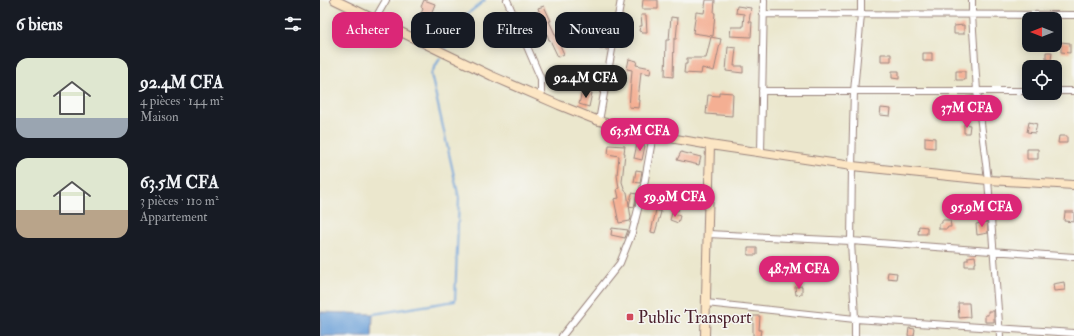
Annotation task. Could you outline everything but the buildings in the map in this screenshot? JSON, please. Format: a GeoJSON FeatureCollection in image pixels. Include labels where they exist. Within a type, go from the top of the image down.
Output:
{"type":"FeatureCollection","features":[{"type":"Feature","properties":{"kind":"main road"},"geometry":{"type":"LineString","coordinates":[[335,0],[360,12]]}},
{"type":"Feature","properties":{"kind":"main road"},"geometry":{"type":"LineString","coordinates":[[403,33],[540,97],[600,121],[653,135],[852,166],[988,180],[1074,184]]}},
{"type":"Feature","properties":{"kind":"main road"},"geometry":{"type":"LineString","coordinates":[[705,336],[710,145]]}},
{"type":"Feature","properties":{"kind":"street"},"geometry":{"type":"LineString","coordinates":[[379,12],[386,0]]}},
{"type":"Feature","properties":{"kind":"street"},"geometry":{"type":"LineString","coordinates":[[507,0],[540,80],[540,97]]}},
{"type":"Feature","properties":{"kind":"street"},"geometry":{"type":"LineString","coordinates":[[600,121],[621,0]]}},
{"type":"Feature","properties":{"kind":"street"},"geometry":{"type":"LineString","coordinates":[[761,152],[764,0]]}},
{"type":"Feature","properties":{"kind":"street"},"geometry":{"type":"LineString","coordinates":[[855,336],[851,241],[852,166],[854,91],[861,0]]}},
{"type":"Feature","properties":{"kind":"street"},"geometry":{"type":"LineString","coordinates":[[972,0],[977,91],[988,180],[1000,336]]}},
{"type":"Feature","properties":{"kind":"street"},"geometry":{"type":"LineString","coordinates":[[763,14],[1074,15]]}},
{"type":"Feature","properties":{"kind":"street"},"geometry":{"type":"LineString","coordinates":[[762,91],[1022,91]]}},
{"type":"Feature","properties":{"kind":"street"},"geometry":{"type":"LineString","coordinates":[[1062,91],[1074,91]]}},
{"type":"Feature","properties":{"kind":"street"},"geometry":{"type":"LineString","coordinates":[[562,336],[620,263],[632,233],[644,185],[653,135]]}},
{"type":"Feature","properties":{"kind":"street"},"geometry":{"type":"LineString","coordinates":[[708,234],[851,241],[1074,257]]}},
{"type":"Feature","properties":{"kind":"street"},"geometry":{"type":"LineString","coordinates":[[706,303],[855,319],[1074,333]]}},
{"type":"Feature","properties":{"kind":"water"},"geometry":{"type":"Polygon","coordinates":[[[320,312],[373,314],[372,336],[320,336],[320,312]]]}},
{"type":"Feature","properties":{"kind":"waterway"},"geometry":{"type":"LineString","coordinates":[[470,12],[485,0]]}},
{"type":"Feature","properties":{"kind":"waterway"},"geometry":{"type":"LineString","coordinates":[[373,314],[455,301],[459,198],[431,74],[440,58]]}},
{"type":"Feature","properties":{"kind":"place","name":"Public Transport"},"geometry":{"type":"Point","coordinates":[630,317]}}]}
